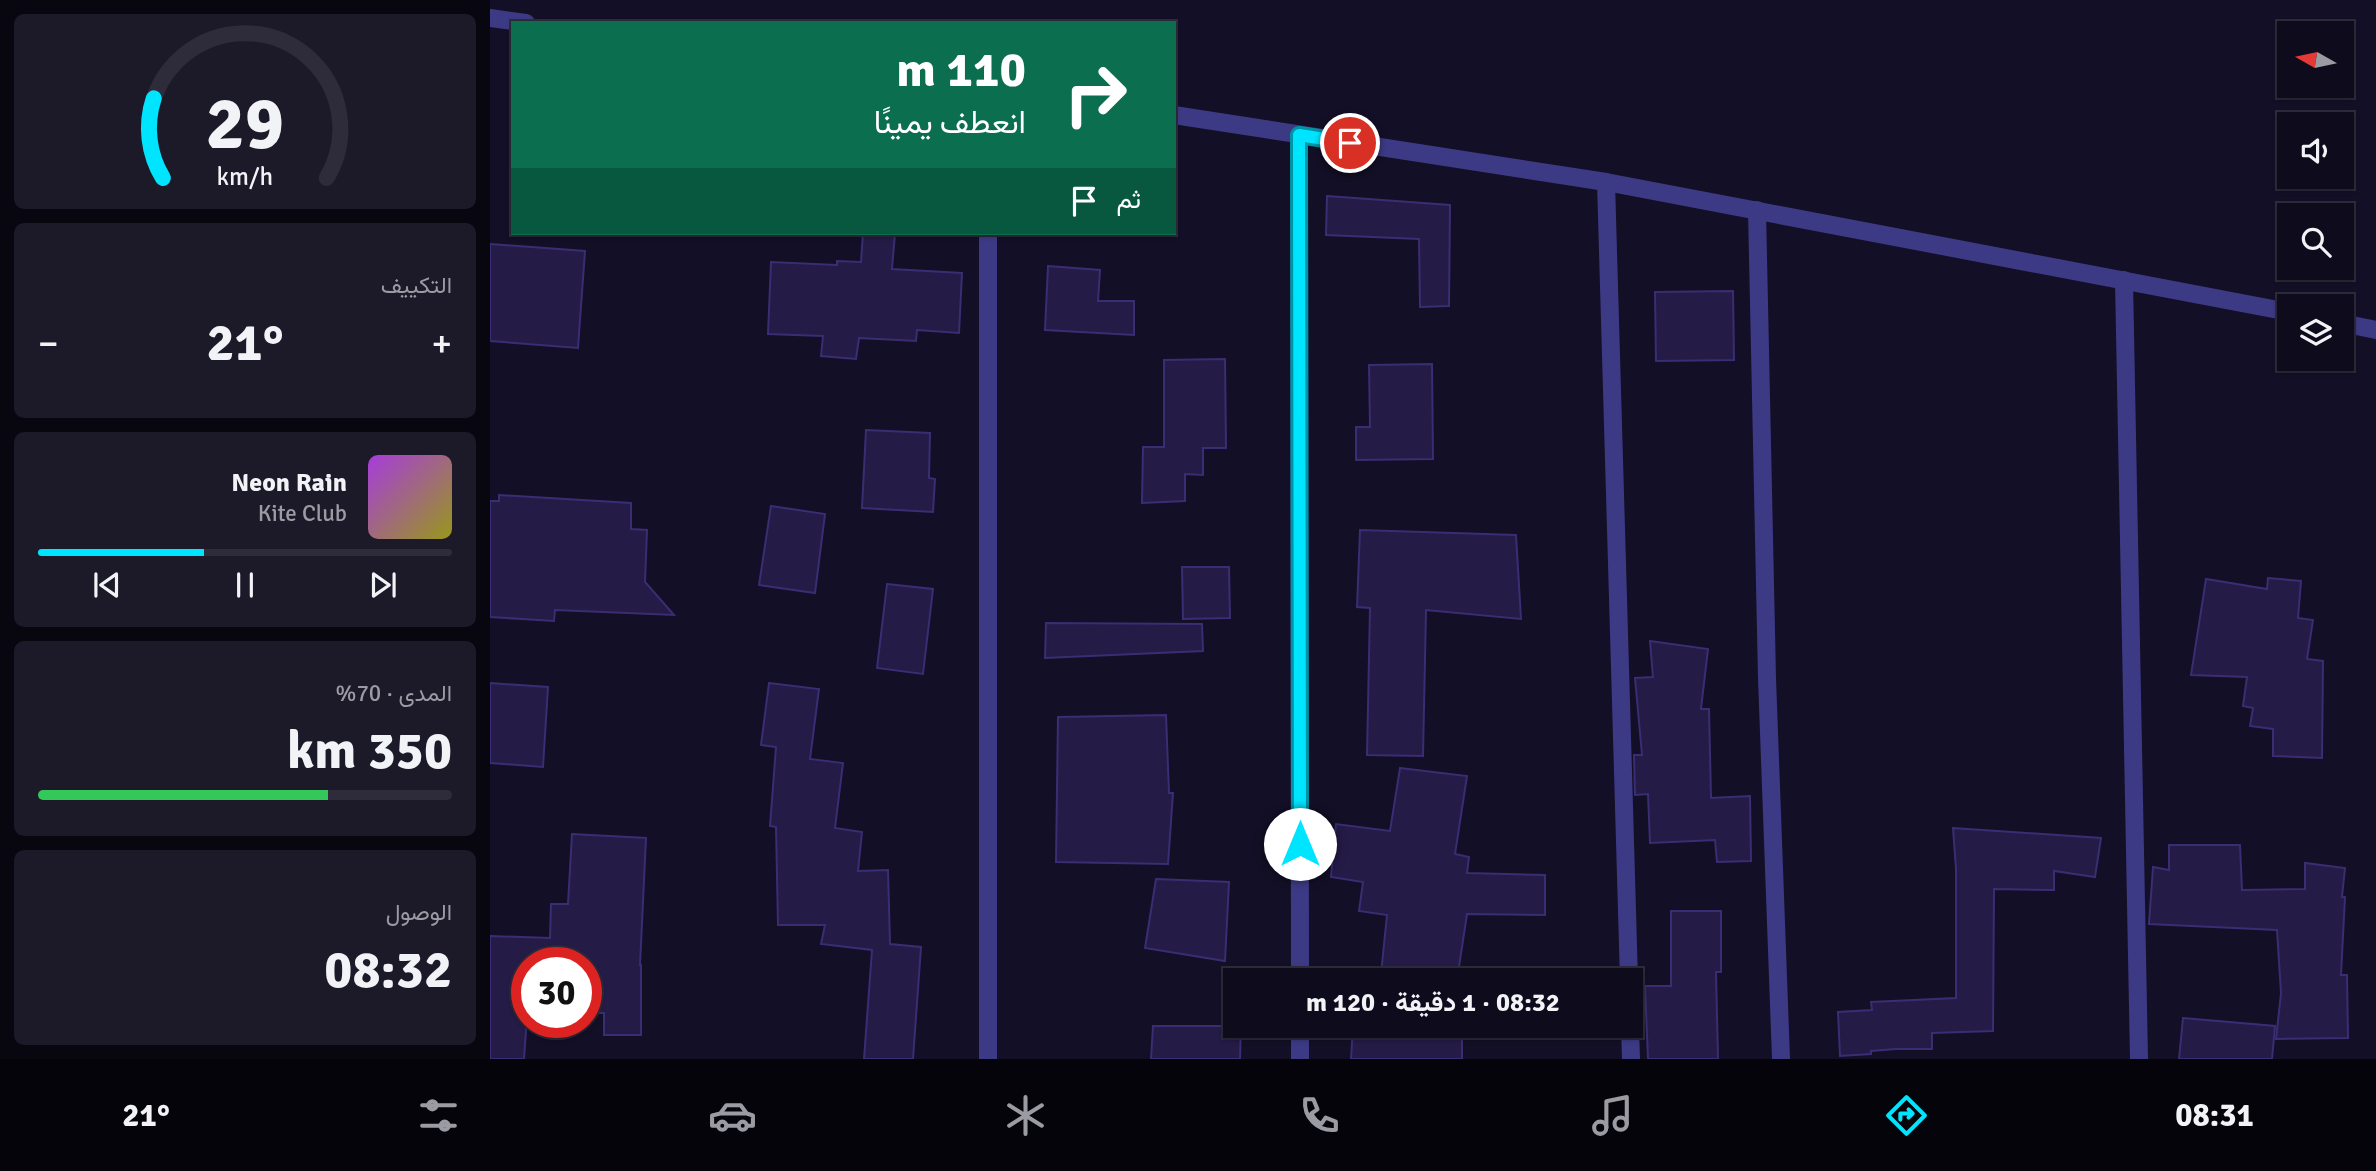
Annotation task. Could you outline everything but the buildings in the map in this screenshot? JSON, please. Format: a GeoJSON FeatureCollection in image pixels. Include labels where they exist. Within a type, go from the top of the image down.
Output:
{"type":"FeatureCollection","features":[{"type":"Feature","properties":{"kind":"street"},"geometry":{"type":"LineString","coordinates":[[490,18],[512,21]]}},
{"type":"Feature","properties":{"kind":"street"},"geometry":{"type":"LineString","coordinates":[[1176,115],[1606,182],[2277,310]]}},
{"type":"Feature","properties":{"kind":"street"},"geometry":{"type":"LineString","coordinates":[[1299,135],[1300,968]]}},
{"type":"Feature","properties":{"kind":"street"},"geometry":{"type":"LineString","coordinates":[[1606,182],[1629,968]]}},
{"type":"Feature","properties":{"kind":"street"},"geometry":{"type":"LineString","coordinates":[[1757,210],[1767,692],[1781,1059]]}},
{"type":"Feature","properties":{"kind":"street"},"geometry":{"type":"LineString","coordinates":[[988,235],[988,1059]]}},
{"type":"Feature","properties":{"kind":"street"},"geometry":{"type":"LineString","coordinates":[[2124,280],[2139,1059]]}},
{"type":"Feature","properties":{"kind":"street"},"geometry":{"type":"LineString","coordinates":[[2354,325],[2376,330]]}},
{"type":"Feature","properties":{"kind":"street"},"geometry":{"type":"LineString","coordinates":[[1300,1038],[1300,1059]]}},
{"type":"Feature","properties":{"kind":"street"},"geometry":{"type":"LineString","coordinates":[[1630,1038],[1631,1059]]}},
{"type":"Feature","properties":{"kind":"route"},"geometry":{"type":"LineString","coordinates":[[1300,844],[1299,135],[1350,143]]}}]}
